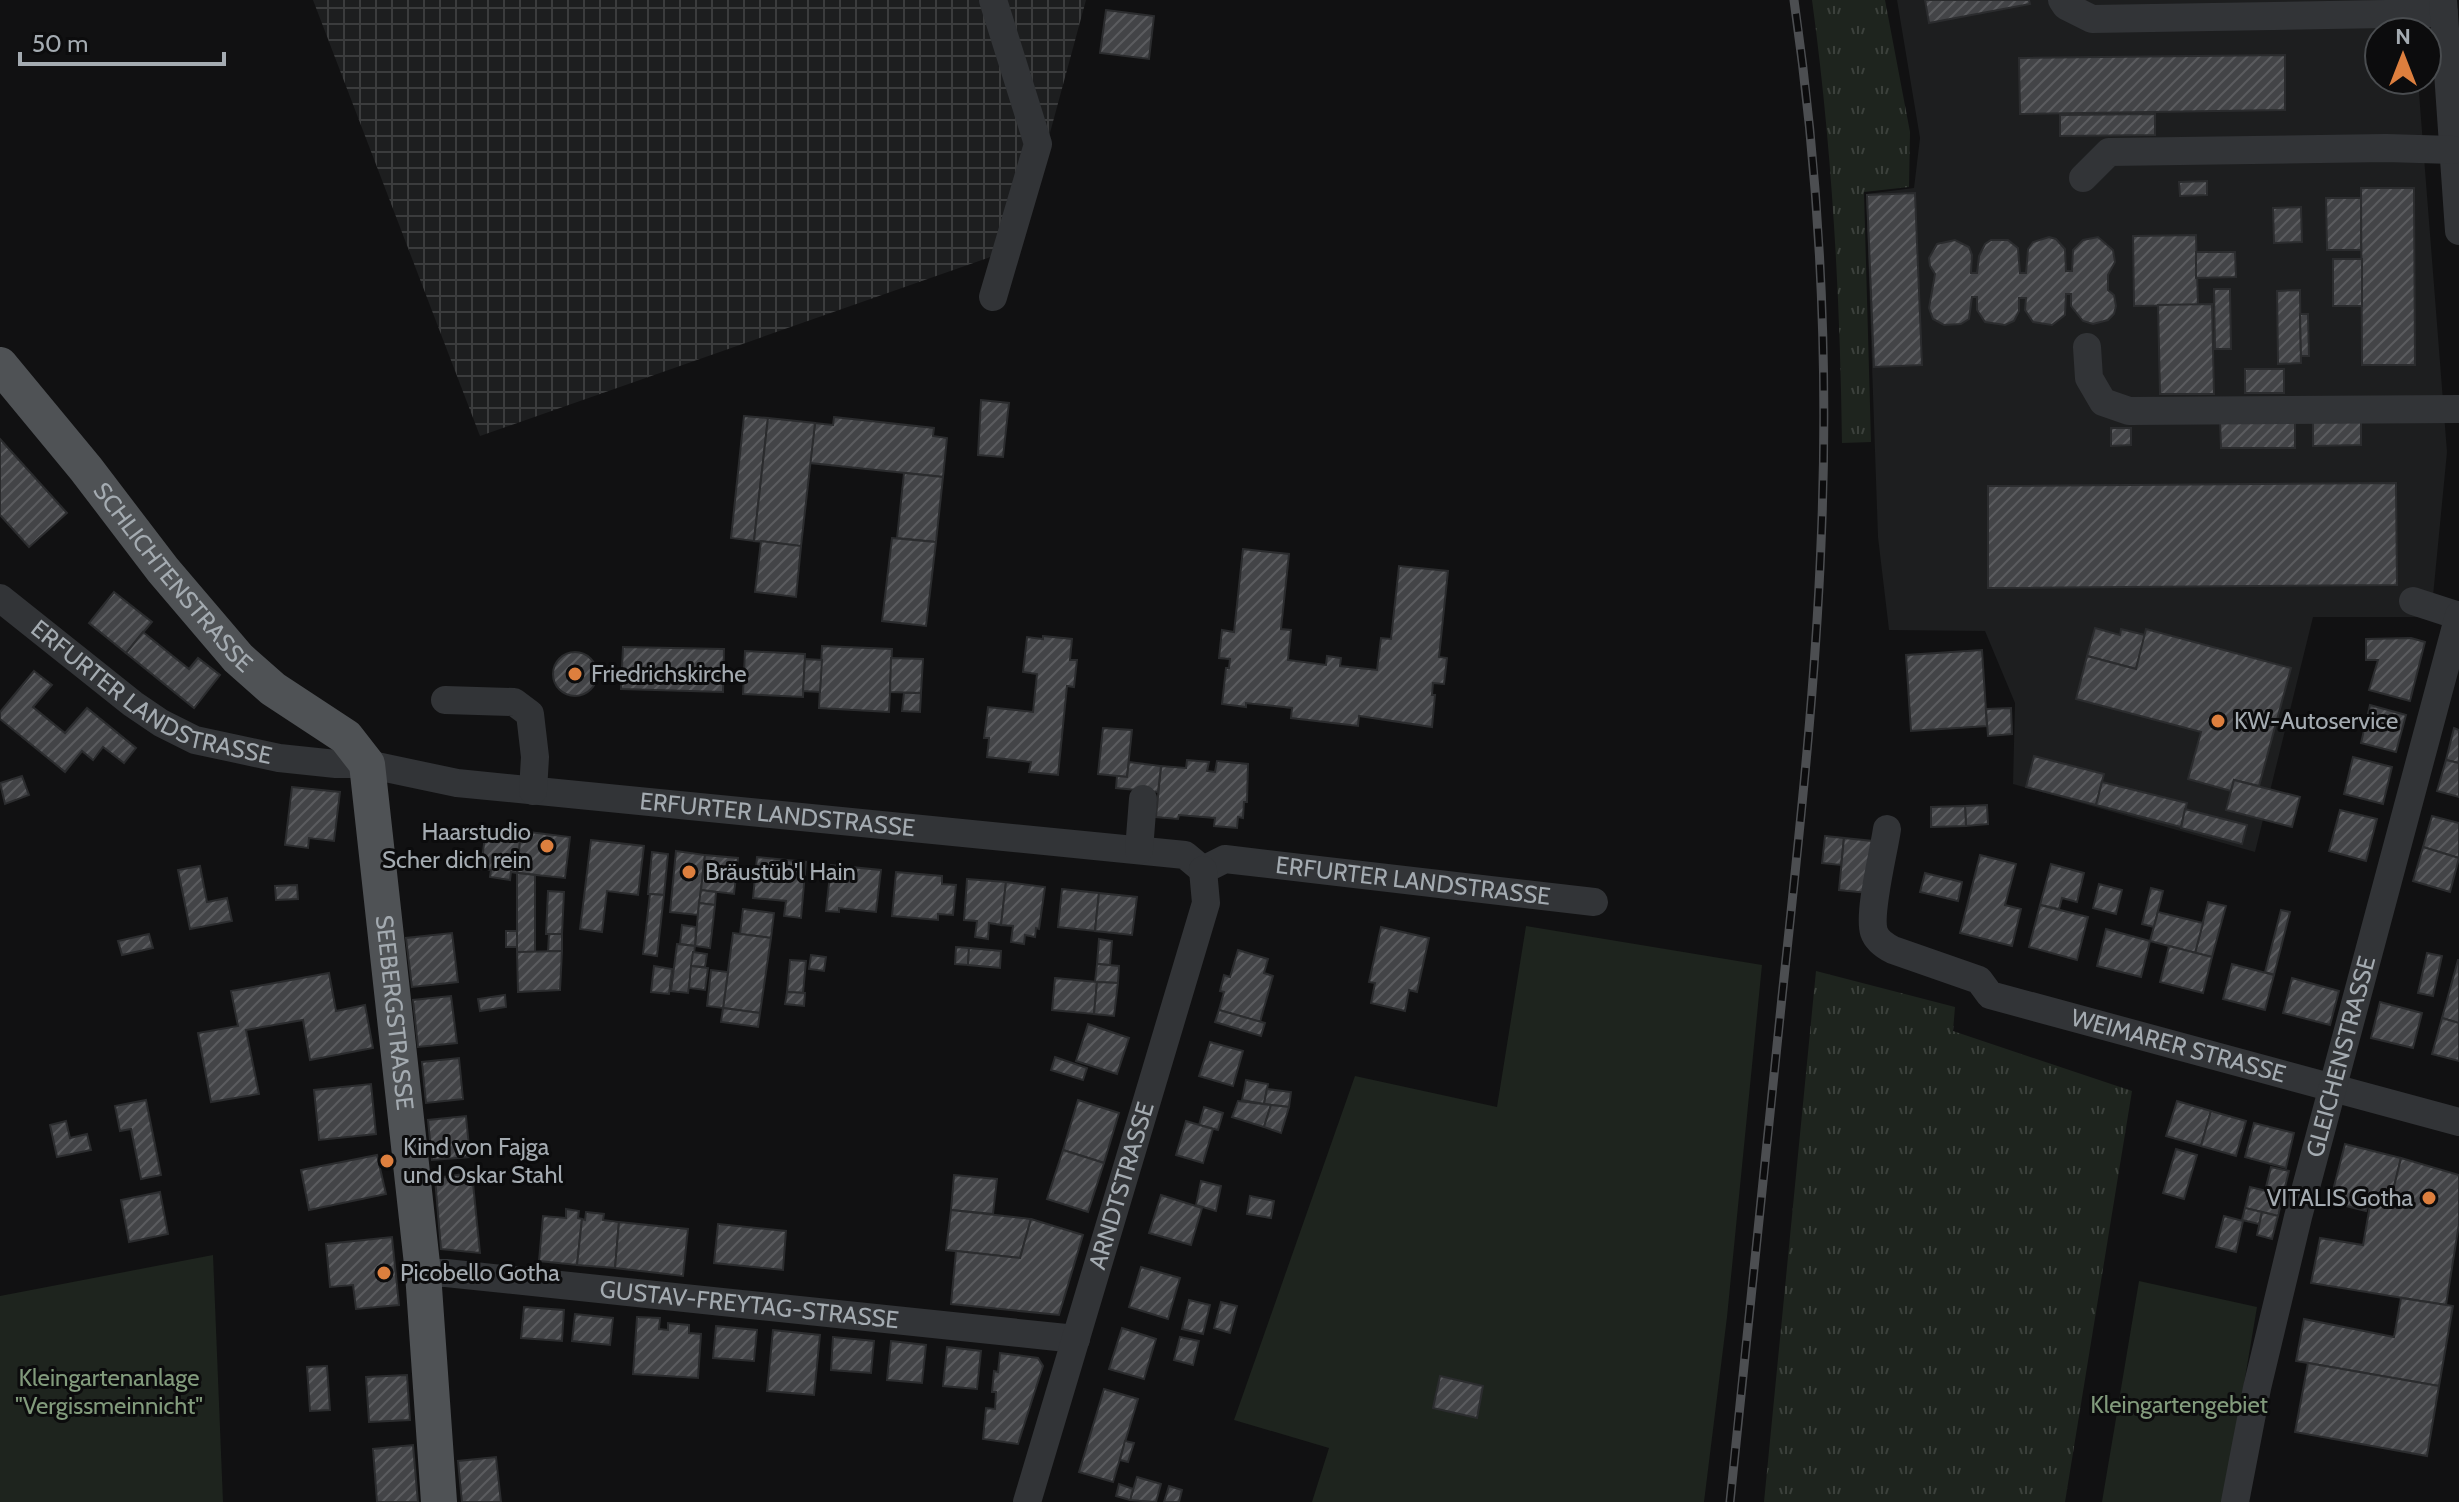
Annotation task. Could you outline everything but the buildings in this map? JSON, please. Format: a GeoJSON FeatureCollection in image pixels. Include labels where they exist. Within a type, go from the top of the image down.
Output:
{"type":"FeatureCollection","features":[{"type":"Feature","properties":{"kind":"main road","name":"SCHLICHTENSTRASSE"},"geometry":{"type":"LineString","coordinates":[[0,365],[86,469],[163,570],[238,658],[273,689],[346,737],[367,764]]}},
{"type":"Feature","properties":{"kind":"main road","name":"SEEBERGSTRASSE"},"geometry":{"type":"LineString","coordinates":[[367,764],[423,1273],[439,1502]]}},
{"type":"Feature","properties":{"kind":"street"},"geometry":{"type":"LineString","coordinates":[[993,0],[1038,144],[993,297]]}},
{"type":"Feature","properties":{"kind":"street"},"geometry":{"type":"LineString","coordinates":[[2062,0],[2066,6],[2092,19],[2257,8],[2444,7],[2459,231]]}},
{"type":"Feature","properties":{"kind":"street"},"geometry":{"type":"LineString","coordinates":[[2083,178],[2109,152],[2453,150]]}},
{"type":"Feature","properties":{"kind":"street"},"geometry":{"type":"LineString","coordinates":[[2087,347],[2089,378],[2103,402],[2129,411],[2459,409]]}},
{"type":"Feature","properties":{"kind":"street","name":"ERFURTER LANDSTRASSE"},"geometry":{"type":"LineString","coordinates":[[0,598],[161,723],[195,740],[279,758],[367,764],[457,783],[1185,855],[1203,870],[1225,859],[1594,902]]}},
{"type":"Feature","properties":{"kind":"street"},"geometry":{"type":"LineString","coordinates":[[2413,601],[2459,616]]}},
{"type":"Feature","properties":{"kind":"street","name":"GLEICHENSTRASSE"},"geometry":{"type":"LineString","coordinates":[[2235,1502],[2257,1388],[2298,1217],[2459,616]]}},
{"type":"Feature","properties":{"kind":"street"},"geometry":{"type":"LineString","coordinates":[[445,700],[514,702],[530,714],[535,757],[533,791]]}},
{"type":"Feature","properties":{"kind":"street"},"geometry":{"type":"LineString","coordinates":[[1139,850],[1143,799]]}},
{"type":"Feature","properties":{"kind":"street","name":"WEIMARER STRASSE"},"geometry":{"type":"LineString","coordinates":[[1887,829],[1874,932],[1881,943],[1893,950],[1979,980],[1990,995],[2459,1122]]}},
{"type":"Feature","properties":{"kind":"street","name":"ARNDTSTRASSE"},"geometry":{"type":"LineString","coordinates":[[1027,1502],[1206,903],[1203,870]]}},
{"type":"Feature","properties":{"kind":"street","name":"GUSTAV-FREYTAG-STRASSE"},"geometry":{"type":"LineString","coordinates":[[423,1273],[462,1274],[1076,1339]]}},
{"type":"Feature","properties":{"kind":"shaded area"},"geometry":{"type":"Polygon","coordinates":[[[313,0],[1086,0],[1019,247],[480,436],[313,0]]]}},
{"type":"Feature","properties":{"kind":"shaded area"},"geometry":{"type":"Polygon","coordinates":[[[1897,0],[2413,0],[2414,16],[2363,16],[2363,96],[2419,96],[2447,452],[2431,617],[2313,617],[2255,852],[2013,784],[2015,703],[1985,631],[1889,630],[1878,537],[1866,194],[1914,188],[1920,138],[1897,0]]]}},
{"type":"Feature","properties":{"kind":"green space"},"geometry":{"type":"Polygon","coordinates":[[[1812,0],[1885,0],[1910,132],[1909,187],[1864,192],[1871,442],[1842,443],[1834,221],[1812,0]]]}},
{"type":"Feature","properties":{"kind":"green space"},"geometry":{"type":"Polygon","coordinates":[[[1526,926],[1762,965],[1727,1317],[1704,1502],[1312,1502],[1329,1448],[1234,1420],[1355,1076],[1497,1107],[1526,926]]]}},
{"type":"Feature","properties":{"kind":"green space"},"geometry":{"type":"Polygon","coordinates":[[[1816,971],[1955,1007],[1953,1031],[2132,1091],[2065,1502],[1764,1502],[1816,971]]]}},
{"type":"Feature","properties":{"kind":"green space","name":"Kleingartenanlage \"Vergissmeinnicht\""},"geometry":{"type":"Polygon","coordinates":[[[213,1255],[223,1502],[0,1502],[0,1296],[213,1255]]]}},
{"type":"Feature","properties":{"kind":"green space","name":"Kleingartengebiet"},"geometry":{"type":"Polygon","coordinates":[[[2139,1281],[2257,1307],[2224,1502],[2102,1502],[2139,1281]]]}},
{"type":"Feature","properties":{"kind":"railway"},"geometry":{"type":"LineString","coordinates":[[1730,1502],[1805,770],[1821,544],[1824,408],[1820,271],[1810,135],[1794,0]]}},
{"type":"Feature","properties":{"kind":"place","name":"Friedrichskirche"},"geometry":{"type":"Point","coordinates":[575,674]}},
{"type":"Feature","properties":{"kind":"place","name":"KW-Autoservice"},"geometry":{"type":"Point","coordinates":[2218,721]}},
{"type":"Feature","properties":{"kind":"place","name":"Haarstudio Scher dich rein"},"geometry":{"type":"Point","coordinates":[547,846]}},
{"type":"Feature","properties":{"kind":"place","name":"Bräustüb'l Hain"},"geometry":{"type":"Point","coordinates":[689,872]}},
{"type":"Feature","properties":{"kind":"place","name":"Kind von Fajga und Oskar Stahl"},"geometry":{"type":"Point","coordinates":[387,1161]}},
{"type":"Feature","properties":{"kind":"place","name":"VITALIS Gotha"},"geometry":{"type":"Point","coordinates":[2429,1198]}},
{"type":"Feature","properties":{"kind":"place","name":"Picobello Gotha"},"geometry":{"type":"Point","coordinates":[384,1273]}}]}
